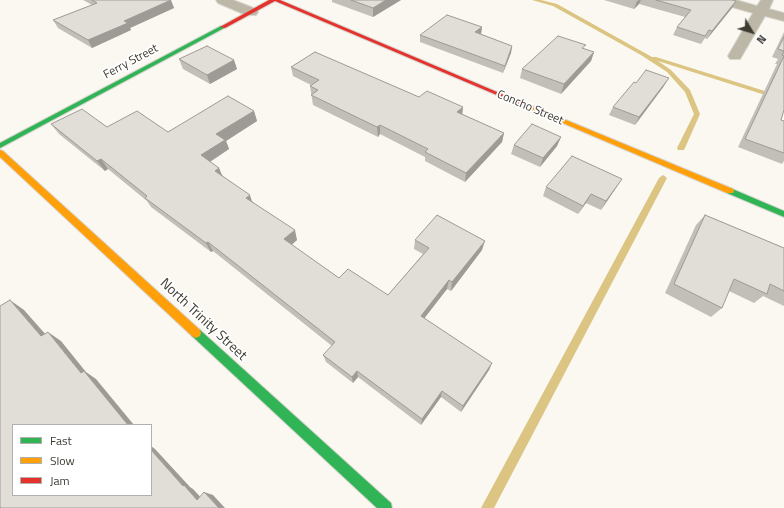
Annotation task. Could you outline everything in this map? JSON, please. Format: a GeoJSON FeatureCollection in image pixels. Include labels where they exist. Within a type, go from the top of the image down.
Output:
{"type":"FeatureCollection","features":[{"type":"Feature","properties":{"kind":"street"},"geometry":{"type":"LineString","coordinates":[[222,0],[251,12]]}},
{"type":"Feature","properties":{"kind":"street","name":"Ferry Street"},"geometry":{"type":"LineString","coordinates":[[0,146],[275,0]]}},
{"type":"Feature","properties":{"kind":"street","name":"Concho Street"},"geometry":{"type":"LineString","coordinates":[[275,0],[784,214]]}},
{"type":"Feature","properties":{"kind":"street"},"geometry":{"type":"LineString","coordinates":[[722,0],[764,5],[784,17]]}},
{"type":"Feature","properties":{"kind":"street"},"geometry":{"type":"LineString","coordinates":[[735,56],[764,5]]}},
{"type":"Feature","properties":{"kind":"street","name":"North Trinity Street"},"geometry":{"type":"LineString","coordinates":[[0,153],[386,508]]}},
{"type":"Feature","properties":{"kind":"building"},"geometry":{"type":"Polygon","coordinates":[[[92,0],[171,0],[124,21],[128,23],[88,40],[53,20],[97,3],[92,0]]]}},
{"type":"Feature","properties":{"kind":"building"},"geometry":{"type":"Polygon","coordinates":[[[351,0],[386,0],[373,8],[351,0]]]}},
{"type":"Feature","properties":{"kind":"building"},"geometry":{"type":"Polygon","coordinates":[[[656,0],[736,1],[712,31],[709,30],[705,36],[677,27],[691,10],[656,0]]]}},
{"type":"Feature","properties":{"kind":"building"},"geometry":{"type":"Polygon","coordinates":[[[447,15],[482,27],[475,32],[512,46],[505,66],[420,35],[447,15]]]}},
{"type":"Feature","properties":{"kind":"building"},"geometry":{"type":"Polygon","coordinates":[[[558,36],[586,45],[582,48],[594,52],[564,84],[522,69],[558,36]]]}},
{"type":"Feature","properties":{"kind":"building"},"geometry":{"type":"Polygon","coordinates":[[[784,37],[784,51],[778,49],[784,37]]]}},
{"type":"Feature","properties":{"kind":"building"},"geometry":{"type":"Polygon","coordinates":[[[207,46],[234,60],[207,75],[179,59],[207,46]]]}},
{"type":"Feature","properties":{"kind":"building"},"geometry":{"type":"Polygon","coordinates":[[[315,52],[419,97],[427,91],[463,107],[457,112],[504,133],[466,173],[425,152],[428,149],[380,125],[377,127],[311,95],[318,90],[310,86],[319,80],[291,67],[315,52]]]}},
{"type":"Feature","properties":{"kind":"building"},"geometry":{"type":"Polygon","coordinates":[[[784,56],[784,110],[781,120],[784,121],[784,153],[745,139],[784,56]]]}},
{"type":"Feature","properties":{"kind":"building"},"geometry":{"type":"Polygon","coordinates":[[[646,70],[669,78],[639,117],[613,107],[634,82],[636,83],[646,70]]]}},
{"type":"Feature","properties":{"kind":"building"},"geometry":{"type":"Polygon","coordinates":[[[228,96],[254,111],[216,134],[225,140],[201,155],[219,168],[215,171],[250,195],[246,198],[295,230],[284,239],[339,278],[348,269],[388,295],[429,248],[415,240],[437,215],[485,241],[452,282],[449,280],[421,316],[492,363],[463,406],[442,391],[422,419],[357,371],[352,377],[323,355],[335,342],[208,242],[206,243],[145,198],[147,196],[101,159],[97,161],[51,124],[82,109],[107,127],[137,111],[168,132],[228,96]]]}},
{"type":"Feature","properties":{"kind":"building"},"geometry":{"type":"Polygon","coordinates":[[[532,124],[561,137],[543,158],[514,145],[532,124]]]}},
{"type":"Feature","properties":{"kind":"building"},"geometry":{"type":"Polygon","coordinates":[[[572,156],[622,179],[606,201],[591,194],[583,206],[546,187],[572,156]]]}},
{"type":"Feature","properties":{"kind":"building"},"geometry":{"type":"Polygon","coordinates":[[[705,215],[784,248],[784,291],[770,284],[767,294],[734,279],[722,308],[674,284],[705,215]]]}},
{"type":"Feature","properties":{"kind":"building"},"geometry":{"type":"Polygon","coordinates":[[[10,300],[41,336],[48,332],[81,373],[84,371],[127,424],[12,424],[12,496],[152,496],[152,451],[197,500],[204,492],[219,508],[1,508],[0,306],[10,300]]]}},
{"type":"Feature","properties":{"kind":"waterway"},"geometry":{"type":"LineString","coordinates":[[535,0],[555,5],[643,54],[669,71],[688,91],[697,114],[681,148]]}},
{"type":"Feature","properties":{"kind":"waterway"},"geometry":{"type":"LineString","coordinates":[[654,58],[784,99]]}},
{"type":"Feature","properties":{"kind":"waterway"},"geometry":{"type":"LineString","coordinates":[[487,508],[663,178]]}},
{"type":"Feature","properties":{"kind":"traffic: fast"},"geometry":{"type":"LineString","coordinates":[[0,146],[223,27]]}},
{"type":"Feature","properties":{"kind":"traffic: fast"},"geometry":{"type":"LineString","coordinates":[[730,191],[784,214]]}},
{"type":"Feature","properties":{"kind":"traffic: fast"},"geometry":{"type":"LineString","coordinates":[[196,333],[386,508]]}},
{"type":"Feature","properties":{"kind":"traffic: slow"},"geometry":{"type":"LineString","coordinates":[[520,103],[730,191]]}},
{"type":"Feature","properties":{"kind":"traffic: slow"},"geometry":{"type":"LineString","coordinates":[[0,153],[196,333]]}},
{"type":"Feature","properties":{"kind":"traffic: jam"},"geometry":{"type":"LineString","coordinates":[[223,27],[273,0]]}},
{"type":"Feature","properties":{"kind":"traffic: jam"},"geometry":{"type":"LineString","coordinates":[[276,0],[520,103]]}}]}
